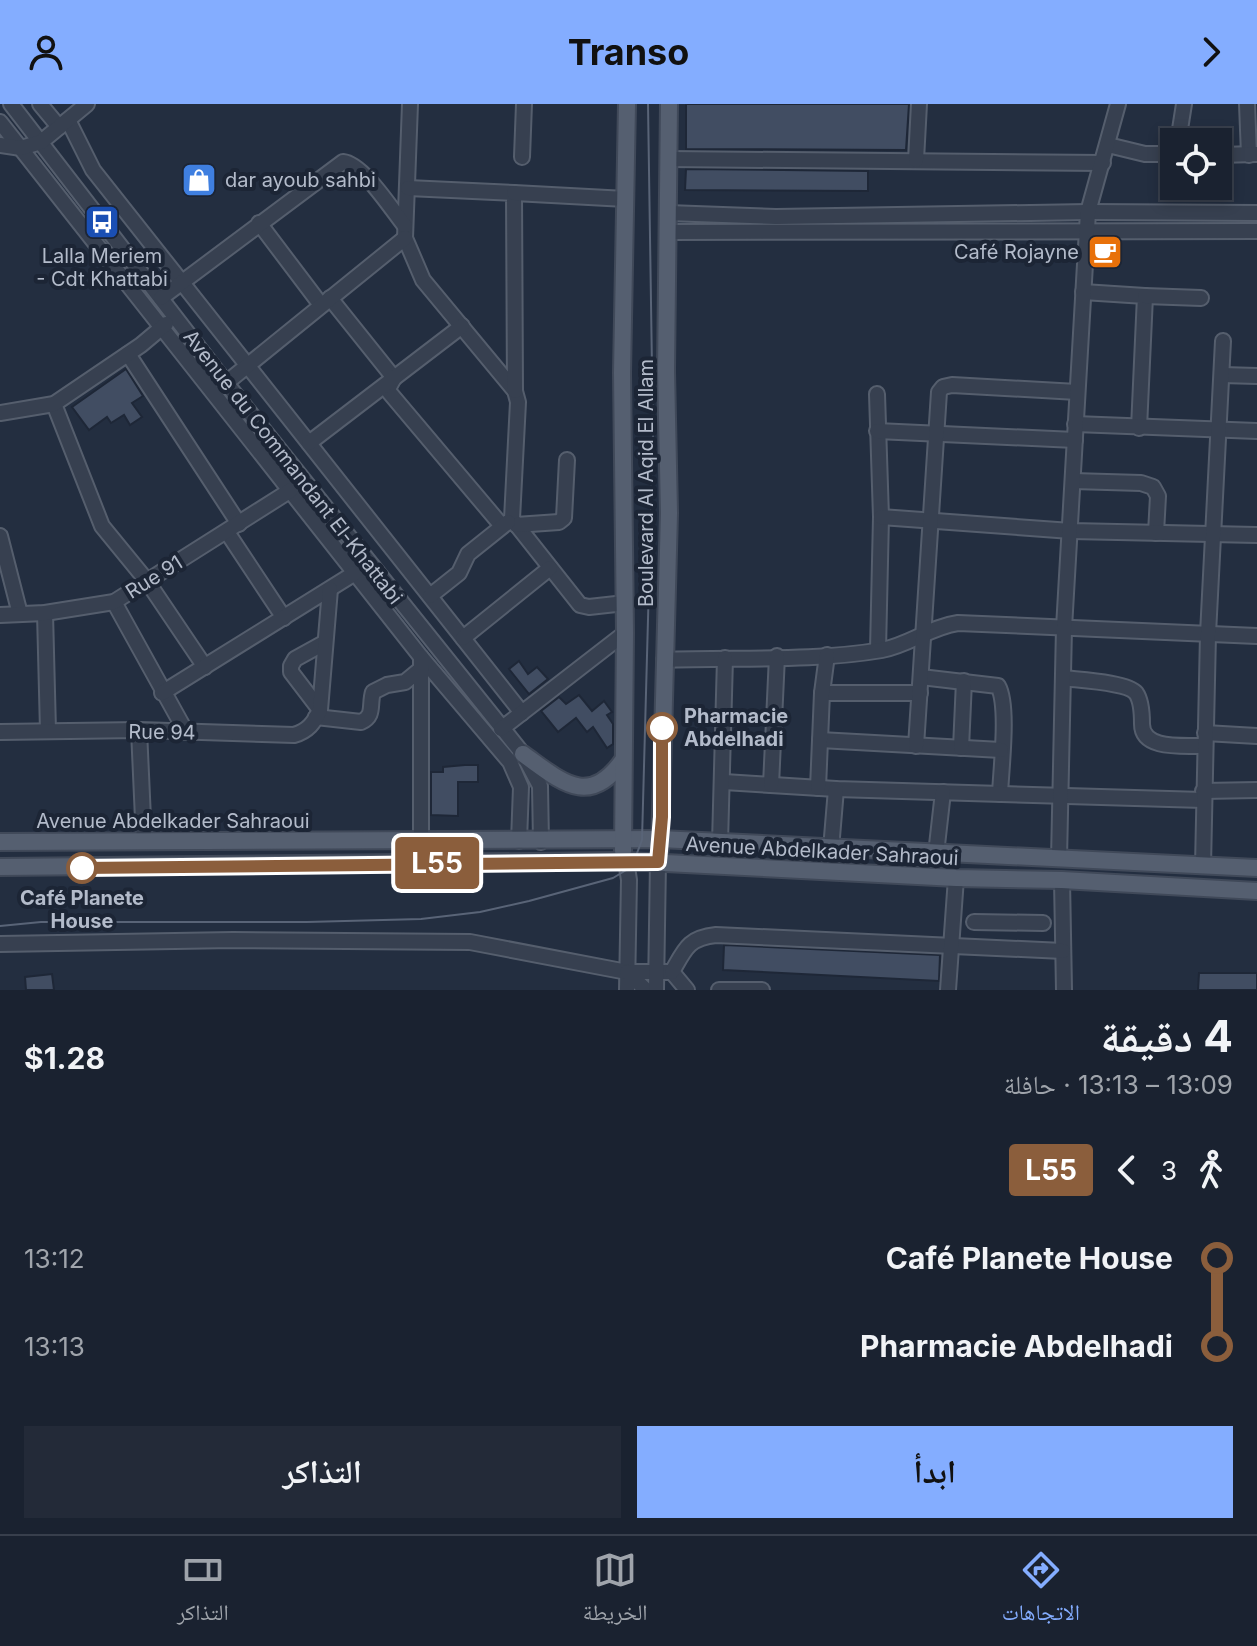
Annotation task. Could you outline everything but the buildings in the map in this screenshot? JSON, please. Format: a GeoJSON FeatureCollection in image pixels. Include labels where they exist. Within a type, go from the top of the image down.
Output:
{"type":"FeatureCollection","features":[{"type":"Feature","properties":{"kind":"main road","name":"Boulevard Al Aqid El Allam"},"geometry":{"type":"LineString","coordinates":[[626,861],[622,841],[625,603],[622,373],[627,104]]}},
{"type":"Feature","properties":{"kind":"main road","name":"Boulevard Al Aqid El Allam"},"geometry":{"type":"LineString","coordinates":[[658,862],[669,488],[666,371],[669,104]]}},
{"type":"Feature","properties":{"kind":"main road"},"geometry":{"type":"LineString","coordinates":[[523,754],[564,782],[586,788],[604,783],[624,759]]}},
{"type":"Feature","properties":{"kind":"main road","name":"Avenue Abdelkader Sahraoui"},"geometry":{"type":"LineString","coordinates":[[0,842],[541,842],[660,839],[1257,868]]}},
{"type":"Feature","properties":{"kind":"main road","name":"Avenue Abdelkader Sahraoui"},"geometry":{"type":"LineString","coordinates":[[0,867],[626,861],[1257,891]]}},
{"type":"Feature","properties":{"kind":"street","name":"Avenue du Commandant El-Khattabi"},"geometry":{"type":"LineString","coordinates":[[11,104],[226,383],[523,754],[540,786],[541,842]]}},
{"type":"Feature","properties":{"kind":"street"},"geometry":{"type":"LineString","coordinates":[[40,104],[78,134],[80,146],[93,170],[522,713]]}},
{"type":"Feature","properties":{"kind":"street"},"geometry":{"type":"LineString","coordinates":[[0,145],[21,148],[41,142],[87,104]]}},
{"type":"Feature","properties":{"kind":"street"},"geometry":{"type":"LineString","coordinates":[[226,383],[405,232],[410,104]]}},
{"type":"Feature","properties":{"kind":"street"},"geometry":{"type":"LineString","coordinates":[[522,157],[524,104]]}},
{"type":"Feature","properties":{"kind":"street"},"geometry":{"type":"LineString","coordinates":[[916,160],[919,104]]}},
{"type":"Feature","properties":{"kind":"street"},"geometry":{"type":"LineString","coordinates":[[1059,859],[1064,628],[1088,212],[1118,104]]}},
{"type":"Feature","properties":{"kind":"street"},"geometry":{"type":"LineString","coordinates":[[1180,128],[1184,104]]}},
{"type":"Feature","properties":{"kind":"street"},"geometry":{"type":"LineString","coordinates":[[1232,155],[1253,155],[1247,104]]}},
{"type":"Feature","properties":{"kind":"street","name":"Avenue du Commandant El-Khattabi"},"geometry":{"type":"LineString","coordinates":[[0,122],[161,330],[291,490],[422,662],[510,762],[518,777],[522,796],[519,841]]}},
{"type":"Feature","properties":{"kind":"street"},"geometry":{"type":"LineString","coordinates":[[1108,145],[1145,154],[1160,154]]}},
{"type":"Feature","properties":{"kind":"street"},"geometry":{"type":"LineString","coordinates":[[668,159],[1103,163]]}},
{"type":"Feature","properties":{"kind":"street"},"geometry":{"type":"LineString","coordinates":[[161,298],[336,164],[349,163],[359,170],[405,232],[423,280],[515,391]]}},
{"type":"Feature","properties":{"kind":"street"},"geometry":{"type":"LineString","coordinates":[[408,188],[626,199]]}},
{"type":"Feature","properties":{"kind":"street"},"geometry":{"type":"LineString","coordinates":[[510,523],[518,402],[515,391],[514,193]]}},
{"type":"Feature","properties":{"kind":"street"},"geometry":{"type":"LineString","coordinates":[[668,213],[776,217],[1088,212],[1257,213]]}},
{"type":"Feature","properties":{"kind":"street"},"geometry":{"type":"LineString","coordinates":[[259,223],[394,378]]}},
{"type":"Feature","properties":{"kind":"street"},"geometry":{"type":"LineString","coordinates":[[668,232],[1257,231]]}},
{"type":"Feature","properties":{"kind":"street"},"geometry":{"type":"LineString","coordinates":[[1083,292],[1201,298]]}},
{"type":"Feature","properties":{"kind":"street"},"geometry":{"type":"LineString","coordinates":[[1139,428],[1145,296]]}},
{"type":"Feature","properties":{"kind":"street"},"geometry":{"type":"LineString","coordinates":[[0,413],[54,404],[161,330],[174,314]]}},
{"type":"Feature","properties":{"kind":"street"},"geometry":{"type":"LineString","coordinates":[[309,443],[462,326]]}},
{"type":"Feature","properties":{"kind":"street"},"geometry":{"type":"LineString","coordinates":[[1203,866],[1208,634],[1223,341]]}},
{"type":"Feature","properties":{"kind":"street"},"geometry":{"type":"LineString","coordinates":[[128,354],[284,618]]}},
{"type":"Feature","properties":{"kind":"street"},"geometry":{"type":"LineString","coordinates":[[1222,375],[1257,376]]}},
{"type":"Feature","properties":{"kind":"street"},"geometry":{"type":"LineString","coordinates":[[394,378],[389,392],[510,523],[580,605],[625,603]]}},
{"type":"Feature","properties":{"kind":"street"},"geometry":{"type":"LineString","coordinates":[[916,746],[937,398],[943,387],[952,385],[1077,392]]}},
{"type":"Feature","properties":{"kind":"street"},"geometry":{"type":"LineString","coordinates":[[877,394],[881,517],[878,650]]}},
{"type":"Feature","properties":{"kind":"street"},"geometry":{"type":"LineString","coordinates":[[54,404],[102,526],[147,581],[205,667]]}},
{"type":"Feature","properties":{"kind":"street"},"geometry":{"type":"LineString","coordinates":[[1075,424],[1257,431]]}},
{"type":"Feature","properties":{"kind":"street"},"geometry":{"type":"LineString","coordinates":[[877,431],[1075,440]]}},
{"type":"Feature","properties":{"kind":"street"},"geometry":{"type":"LineString","coordinates":[[430,596],[459,573],[468,554],[510,523],[559,522],[564,518],[567,460]]}},
{"type":"Feature","properties":{"kind":"street"},"geometry":{"type":"LineString","coordinates":[[1073,481],[1141,483],[1153,487],[1158,496],[1156,533]]}},
{"type":"Feature","properties":{"kind":"street","name":"Rue 91"},"geometry":{"type":"LineString","coordinates":[[0,615],[45,613],[114,602],[291,490]]}},
{"type":"Feature","properties":{"kind":"street"},"geometry":{"type":"LineString","coordinates":[[881,517],[1071,531],[1257,535]]}},
{"type":"Feature","properties":{"kind":"street"},"geometry":{"type":"LineString","coordinates":[[0,536],[20,614]]}},
{"type":"Feature","properties":{"kind":"street"},"geometry":{"type":"LineString","coordinates":[[463,638],[550,568]]}},
{"type":"Feature","properties":{"kind":"street"},"geometry":{"type":"LineString","coordinates":[[162,693],[355,573]]}},
{"type":"Feature","properties":{"kind":"street"},"geometry":{"type":"LineString","coordinates":[[318,714],[330,589]]}},
{"type":"Feature","properties":{"kind":"street"},"geometry":{"type":"LineString","coordinates":[[114,602],[186,732]]}},
{"type":"Feature","properties":{"kind":"street"},"geometry":{"type":"LineString","coordinates":[[45,613],[48,731]]}},
{"type":"Feature","properties":{"kind":"street"},"geometry":{"type":"LineString","coordinates":[[664,660],[827,655],[878,650],[893,648],[940,625],[958,623],[1257,636]]}},
{"type":"Feature","properties":{"kind":"street"},"geometry":{"type":"LineString","coordinates":[[501,729],[625,633]]}},
{"type":"Feature","properties":{"kind":"street"},"geometry":{"type":"LineString","coordinates":[[324,643],[295,659],[291,666],[291,672],[318,714],[361,722],[371,713],[373,692],[387,685],[405,682],[422,662]]}},
{"type":"Feature","properties":{"kind":"street"},"geometry":{"type":"LineString","coordinates":[[818,788],[822,693],[827,655]]}},
{"type":"Feature","properties":{"kind":"street"},"geometry":{"type":"LineString","coordinates":[[771,785],[777,656]]}},
{"type":"Feature","properties":{"kind":"street"},"geometry":{"type":"LineString","coordinates":[[720,843],[725,658]]}},
{"type":"Feature","properties":{"kind":"street"},"geometry":{"type":"LineString","coordinates":[[421,840],[422,662]]}},
{"type":"Feature","properties":{"kind":"street"},"geometry":{"type":"LineString","coordinates":[[921,677],[995,684],[1001,691],[1000,794]]}},
{"type":"Feature","properties":{"kind":"street"},"geometry":{"type":"LineString","coordinates":[[1063,678],[1127,687],[1136,694],[1142,714],[1142,731],[1148,740],[1159,743],[1257,736]]}},
{"type":"Feature","properties":{"kind":"street"},"geometry":{"type":"LineString","coordinates":[[961,748],[964,681]]}},
{"type":"Feature","properties":{"kind":"street"},"geometry":{"type":"LineString","coordinates":[[822,693],[920,693]]}},
{"type":"Feature","properties":{"kind":"street","name":"Rue 94"},"geometry":{"type":"LineString","coordinates":[[0,732],[139,730],[294,735],[311,726],[318,714]]}},
{"type":"Feature","properties":{"kind":"street"},"geometry":{"type":"LineString","coordinates":[[139,730],[144,841]]}},
{"type":"Feature","properties":{"kind":"street"},"geometry":{"type":"LineString","coordinates":[[820,740],[1001,750]]}},
{"type":"Feature","properties":{"kind":"street"},"geometry":{"type":"LineString","coordinates":[[724,782],[836,789],[1059,795],[1203,796],[1257,790]]}},
{"type":"Feature","properties":{"kind":"street"},"geometry":{"type":"LineString","coordinates":[[831,849],[836,789]]}},
{"type":"Feature","properties":{"kind":"street"},"geometry":{"type":"LineString","coordinates":[[936,854],[943,792]]}},
{"type":"Feature","properties":{"kind":"street"},"geometry":{"type":"LineString","coordinates":[[626,861],[629,880],[627,990]]}},
{"type":"Feature","properties":{"kind":"street"},"geometry":{"type":"LineString","coordinates":[[656,990],[658,862]]}},
{"type":"Feature","properties":{"kind":"street"},"geometry":{"type":"LineString","coordinates":[[948,990],[956,878]]}},
{"type":"Feature","properties":{"kind":"street"},"geometry":{"type":"LineString","coordinates":[[1062,880],[1064,990]]}},
{"type":"Feature","properties":{"kind":"street"},"geometry":{"type":"LineString","coordinates":[[974,922],[1043,923]]}},
{"type":"Feature","properties":{"kind":"street"},"geometry":{"type":"LineString","coordinates":[[1023,923],[1023,950]]}},
{"type":"Feature","properties":{"kind":"street"},"geometry":{"type":"LineString","coordinates":[[672,972],[690,942],[701,936],[716,935],[1063,951]]}},
{"type":"Feature","properties":{"kind":"street"},"geometry":{"type":"LineString","coordinates":[[0,944],[233,940],[470,942],[627,972],[672,972],[687,990]]}},
{"type":"Feature","properties":{"kind":"street"},"geometry":{"type":"LineString","coordinates":[[627,972],[646,990]]}},
{"type":"Feature","properties":{"kind":"street"},"geometry":{"type":"LineString","coordinates":[[719,990],[762,990]]}},
{"type":"Feature","properties":{"kind":"tram line"},"geometry":{"type":"LineString","coordinates":[[0,926],[41,922],[421,919],[480,912],[529,901],[613,878],[628,869],[642,840],[653,435],[648,104]]}},
{"type":"Feature","properties":{"kind":"bus line","name":"L55"},"geometry":{"type":"LineString","coordinates":[[82,868],[658,862],[662,817],[662,728]]}},
{"type":"Feature","properties":{"kind":"place","name":"dar ayoub sahbi"},"geometry":{"type":"Point","coordinates":[199,180]}},
{"type":"Feature","properties":{"kind":"place","name":"Lalla Meriem - Cdt Khattabi"},"geometry":{"type":"Point","coordinates":[102,222]}},
{"type":"Feature","properties":{"kind":"place","name":"Café Rojayne"},"geometry":{"type":"Point","coordinates":[1105,252]}},
{"type":"Feature","properties":{"kind":"place","name":"Pharmacie Abdelhadi"},"geometry":{"type":"Point","coordinates":[662,728]}},
{"type":"Feature","properties":{"kind":"place","name":"Café Planete House"},"geometry":{"type":"Point","coordinates":[82,868]}}]}
